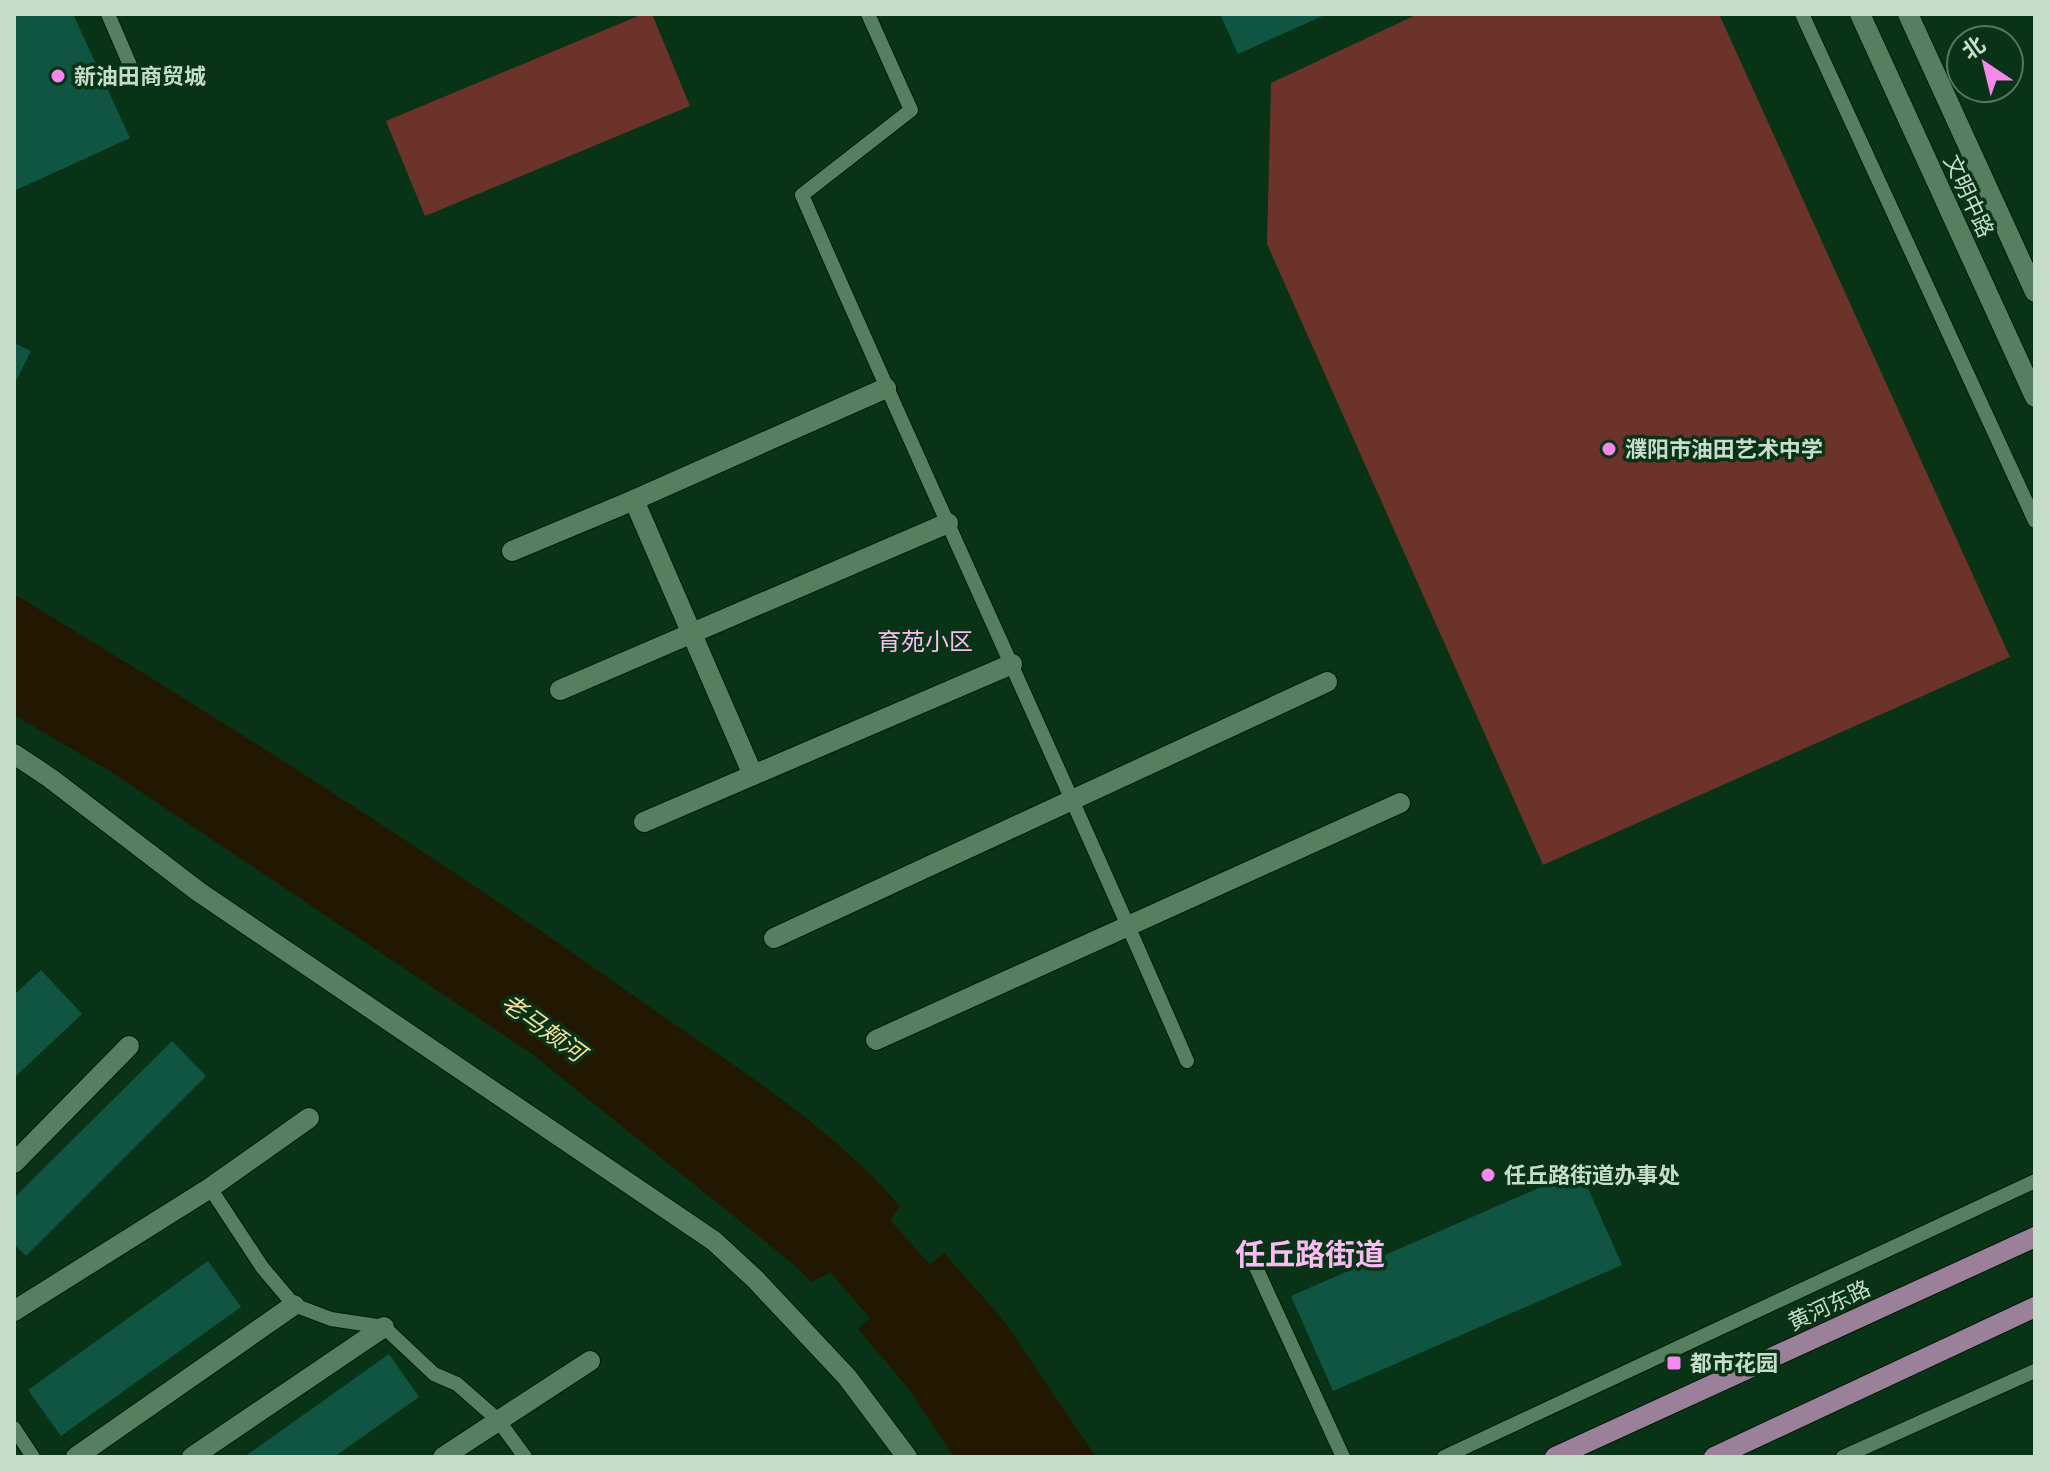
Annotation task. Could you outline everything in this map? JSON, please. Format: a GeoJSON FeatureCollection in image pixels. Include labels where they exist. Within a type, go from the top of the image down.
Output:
{"type":"FeatureCollection","features":[{"type":"Feature","properties":{"kind":"main road","name":"黄河东路"},"geometry":{"type":"LineString","coordinates":[[1555,1457],[2035,1237]]}},
{"type":"Feature","properties":{"kind":"main road"},"geometry":{"type":"LineString","coordinates":[[1714,1457],[2035,1307]]}},
{"type":"Feature","properties":{"kind":"street","name":"文明中路"},"geometry":{"type":"LineString","coordinates":[[1860,14],[2035,397]]}},
{"type":"Feature","properties":{"kind":"street","name":"文明中路"},"geometry":{"type":"LineString","coordinates":[[1908,14],[2035,292]]}},
{"type":"Feature","properties":{"kind":"street"},"geometry":{"type":"LineString","coordinates":[[512,551],[886,388]]}},
{"type":"Feature","properties":{"kind":"street"},"geometry":{"type":"LineString","coordinates":[[634,500],[753,775]]}},
{"type":"Feature","properties":{"kind":"street"},"geometry":{"type":"LineString","coordinates":[[560,690],[948,523]]}},
{"type":"Feature","properties":{"kind":"street"},"geometry":{"type":"LineString","coordinates":[[644,822],[1012,664]]}},
{"type":"Feature","properties":{"kind":"street"},"geometry":{"type":"LineString","coordinates":[[774,938],[1327,682]]}},
{"type":"Feature","properties":{"kind":"street"},"geometry":{"type":"LineString","coordinates":[[14,754],[199,892],[714,1241],[766,1290],[847,1377],[907,1457]]}},
{"type":"Feature","properties":{"kind":"street"},"geometry":{"type":"LineString","coordinates":[[876,1040],[1400,803]]}},
{"type":"Feature","properties":{"kind":"street"},"geometry":{"type":"LineString","coordinates":[[14,1163],[129,1046]]}},
{"type":"Feature","properties":{"kind":"street"},"geometry":{"type":"LineString","coordinates":[[14,1311],[210,1188],[309,1118]]}},
{"type":"Feature","properties":{"kind":"street"},"geometry":{"type":"LineString","coordinates":[[76,1457],[294,1305]]}},
{"type":"Feature","properties":{"kind":"street"},"geometry":{"type":"LineString","coordinates":[[192,1457],[384,1327]]}},
{"type":"Feature","properties":{"kind":"street"},"geometry":{"type":"LineString","coordinates":[[443,1457],[590,1361]]}},
{"type":"Feature","properties":{"kind":"lane"},"geometry":{"type":"LineString","coordinates":[[108,14],[130,65]]}},
{"type":"Feature","properties":{"kind":"lane"},"geometry":{"type":"LineString","coordinates":[[868,14],[911,110],[802,195],[1187,1061]]}},
{"type":"Feature","properties":{"kind":"lane"},"geometry":{"type":"LineString","coordinates":[[1802,14],[2035,521]]}},
{"type":"Feature","properties":{"kind":"lane"},"geometry":{"type":"LineString","coordinates":[[1444,1457],[2035,1181]]}},
{"type":"Feature","properties":{"kind":"lane"},"geometry":{"type":"LineString","coordinates":[[210,1188],[262,1267],[294,1305],[331,1319],[384,1327],[434,1374],[457,1384],[498,1420],[525,1457]]}},
{"type":"Feature","properties":{"kind":"lane"},"geometry":{"type":"LineString","coordinates":[[1253,1261],[1343,1457]]}},
{"type":"Feature","properties":{"kind":"lane"},"geometry":{"type":"LineString","coordinates":[[1843,1457],[2035,1371]]}},
{"type":"Feature","properties":{"kind":"lane"},"geometry":{"type":"LineString","coordinates":[[14,1428],[33,1457]]}},
{"type":"Feature","properties":{"kind":"shaded area"},"geometry":{"type":"Polygon","coordinates":[[[643,14],[652,14],[690,106],[425,216],[386,121],[643,14]]]}},
{"type":"Feature","properties":{"kind":"shaded area"},"geometry":{"type":"Polygon","coordinates":[[[1418,14],[1719,14],[2010,657],[1543,865],[1267,244],[1271,83],[1418,14]]]}},
{"type":"Feature","properties":{"kind":"water","name":"老马颊河"},"geometry":{"type":"Polygon","coordinates":[[[14,594],[254,742],[411,844],[567,949],[811,1122],[872,1176],[900,1206],[890,1220],[930,1265],[944,1253],[1004,1321],[1096,1457],[954,1457],[909,1389],[858,1329],[870,1318],[830,1272],[812,1282],[532,1054],[113,773],[14,715],[14,594]]]}},
{"type":"Feature","properties":{"kind":"building","name":"新油田商贸城"},"geometry":{"type":"Polygon","coordinates":[[[14,14],[73,14],[130,138],[14,191],[14,14]]]}},
{"type":"Feature","properties":{"kind":"building"},"geometry":{"type":"Polygon","coordinates":[[[1220,14],[1327,14],[1238,54],[1220,14]]]}},
{"type":"Feature","properties":{"kind":"building"},"geometry":{"type":"Polygon","coordinates":[[[14,343],[31,351],[14,385],[14,343]]]}},
{"type":"Feature","properties":{"kind":"building"},"geometry":{"type":"Polygon","coordinates":[[[41,970],[82,1014],[14,1078],[14,995],[41,970]]]}},
{"type":"Feature","properties":{"kind":"building"},"geometry":{"type":"Polygon","coordinates":[[[172,1041],[206,1076],[26,1256],[14,1244],[14,1198],[172,1041]]]}},
{"type":"Feature","properties":{"kind":"building"},"geometry":{"type":"Polygon","coordinates":[[[1580,1170],[1622,1265],[1333,1391],[1291,1296],[1580,1170]]]}},
{"type":"Feature","properties":{"kind":"building"},"geometry":{"type":"Polygon","coordinates":[[[208,1261],[241,1307],[61,1436],[28,1390],[208,1261]]]}},
{"type":"Feature","properties":{"kind":"building"},"geometry":{"type":"Polygon","coordinates":[[[389,1354],[419,1397],[334,1457],[244,1457],[389,1354]]]}},
{"type":"Feature","properties":{"kind":"place","name":"新油田商贸城"},"geometry":{"type":"Point","coordinates":[58,76]}},
{"type":"Feature","properties":{"kind":"place","name":"濮阳市油田艺术中学"},"geometry":{"type":"Point","coordinates":[1609,449]}},
{"type":"Feature","properties":{"kind":"place","name":"任丘路街道办事处"},"geometry":{"type":"Point","coordinates":[1488,1175]}},
{"type":"Feature","properties":{"kind":"place","name":"都市花园"},"geometry":{"type":"Point","coordinates":[1674,1363]}},
{"type":"Feature","properties":{"kind":"district","name":"育苑小区"},"geometry":{"type":"Point","coordinates":[925,642]}},
{"type":"Feature","properties":{"kind":"district","name":"任丘路街道"},"geometry":{"type":"Point","coordinates":[1310,1255]}}]}
